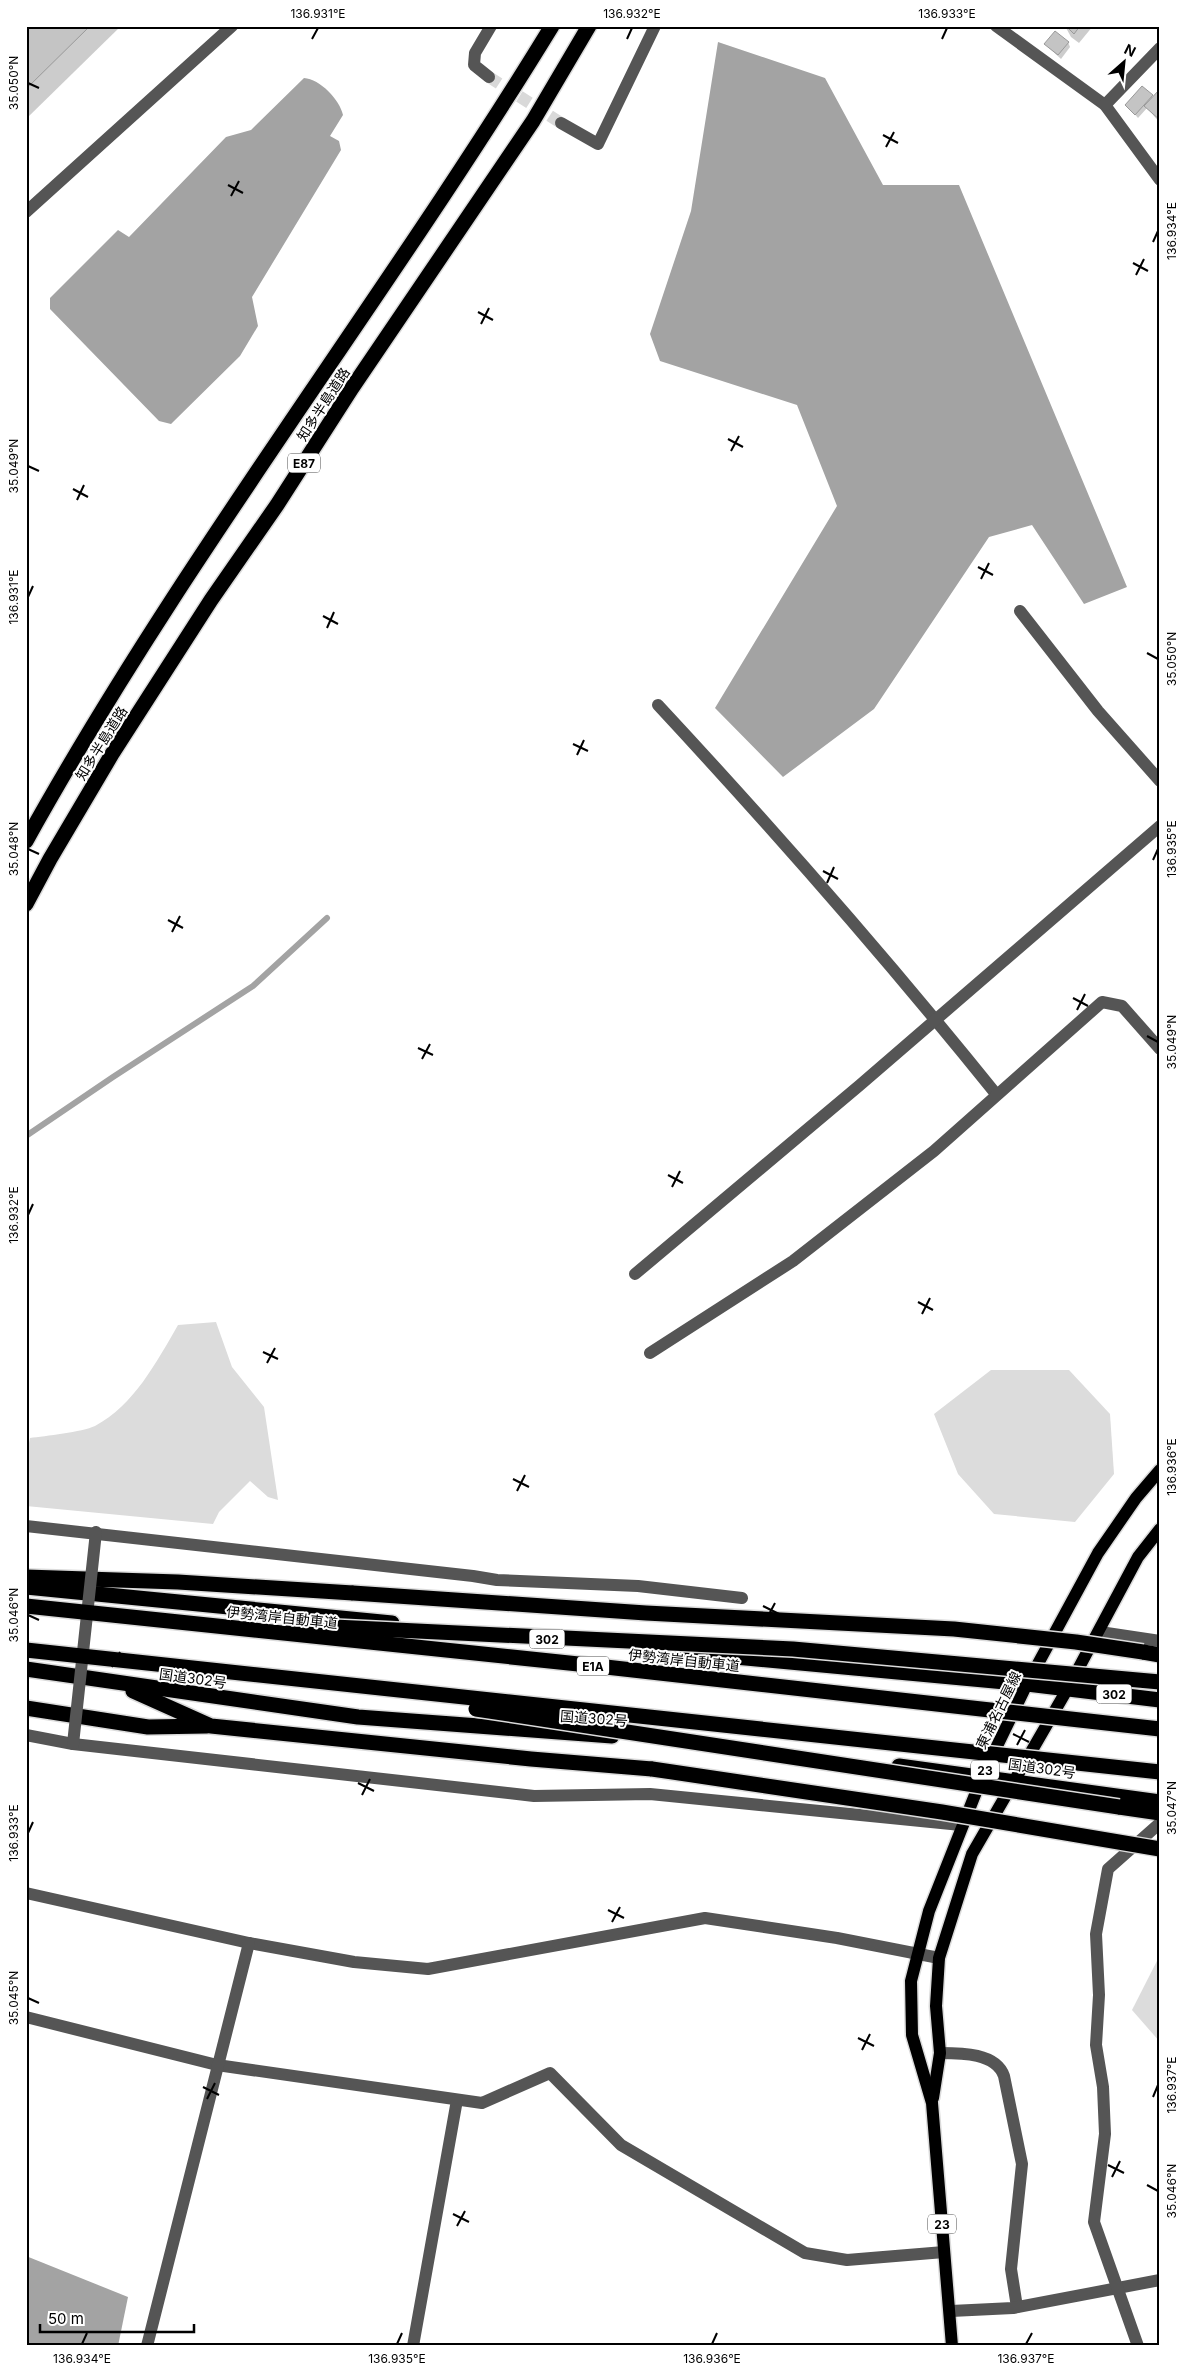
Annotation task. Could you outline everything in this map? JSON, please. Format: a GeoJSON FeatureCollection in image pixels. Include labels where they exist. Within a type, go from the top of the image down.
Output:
{"type":"FeatureCollection","features":[{"type":"Feature","properties":{"kind":"highway","name":"知多半島道路"},"geometry":{"type":"LineString","coordinates":[[26,841],[144,641],[225,516],[325,372],[490,126],[552,26]]}},
{"type":"Feature","properties":{"kind":"highway","name":"知多半島道路"},"geometry":{"type":"LineString","coordinates":[[26,904],[50,859],[112,754],[211,600],[277,505],[352,388],[533,121],[589,26]]}},
{"type":"Feature","properties":{"kind":"highway"},"geometry":{"type":"LineString","coordinates":[[26,1577],[178,1582],[646,1613],[954,1629],[1076,1642],[1160,1655]]}},
{"type":"Feature","properties":{"kind":"highway","name":"302"},"geometry":{"type":"LineString","coordinates":[[26,1587],[1068,1688],[1160,1700]]}},
{"type":"Feature","properties":{"kind":"highway","name":"伊勢湾岸自動車道"},"geometry":{"type":"LineString","coordinates":[[26,1606],[588,1665],[1160,1729]]}},
{"type":"Feature","properties":{"kind":"highway"},"geometry":{"type":"LineString","coordinates":[[135,1618],[794,1649],[1160,1682]]}},
{"type":"Feature","properties":{"kind":"highway"},"geometry":{"type":"LineString","coordinates":[[26,1650],[1160,1772]]}},
{"type":"Feature","properties":{"kind":"highway","name":"国道302号"},"geometry":{"type":"LineString","coordinates":[[26,1669],[112,1683],[358,1717],[726,1743],[1015,1780],[1160,1802]]}},
{"type":"Feature","properties":{"kind":"highway"},"geometry":{"type":"LineString","coordinates":[[112,1683],[210,1726]]}},
{"type":"Feature","properties":{"kind":"highway"},"geometry":{"type":"LineString","coordinates":[[339,1684],[508,1714],[1160,1813]]}},
{"type":"Feature","properties":{"kind":"highway"},"geometry":{"type":"LineString","coordinates":[[26,1708],[148,1727],[210,1726],[531,1759],[652,1769],[942,1812],[1160,1848]]}},
{"type":"Feature","properties":{"kind":"main road","name":"東浦名古屋線"},"geometry":{"type":"LineString","coordinates":[[952,2346],[951,2311],[944,2252],[932,2103],[912,2035],[911,1981],[929,1911],[961,1825],[1027,1684],[1098,1553],[1136,1498],[1160,1470]]}},
{"type":"Feature","properties":{"kind":"main road","name":"東浦名古屋線"},"geometry":{"type":"LineString","coordinates":[[932,2103],[940,2053],[936,2006],[940,1958],[972,1854],[1100,1632],[1138,1557],[1160,1529]]}},
{"type":"Feature","properties":{"kind":"street"},"geometry":{"type":"LineString","coordinates":[[26,212],[232,26]]}},
{"type":"Feature","properties":{"kind":"street"},"geometry":{"type":"LineString","coordinates":[[490,77],[474,65],[475,53],[491,26]]}},
{"type":"Feature","properties":{"kind":"street"},"geometry":{"type":"LineString","coordinates":[[561,122],[598,144],[655,26]]}},
{"type":"Feature","properties":{"kind":"street"},"geometry":{"type":"LineString","coordinates":[[996,26],[1104,105],[1160,180]]}},
{"type":"Feature","properties":{"kind":"street"},"geometry":{"type":"LineString","coordinates":[[1104,105],[1160,48]]}},
{"type":"Feature","properties":{"kind":"street"},"geometry":{"type":"LineString","coordinates":[[1020,611],[1098,711],[1160,780]]}},
{"type":"Feature","properties":{"kind":"street"},"geometry":{"type":"LineString","coordinates":[[658,705],[770,825],[936,1019],[996,1094]]}},
{"type":"Feature","properties":{"kind":"street"},"geometry":{"type":"LineString","coordinates":[[635,1274],[1160,826]]}},
{"type":"Feature","properties":{"kind":"street"},"geometry":{"type":"LineString","coordinates":[[650,1353],[793,1261],[934,1152],[996,1094],[1102,1002],[1122,1006],[1160,1049]]}},
{"type":"Feature","properties":{"kind":"street"},"geometry":{"type":"LineString","coordinates":[[26,1526],[96,1532],[497,1580],[638,1586],[742,1598]]}},
{"type":"Feature","properties":{"kind":"street"},"geometry":{"type":"LineString","coordinates":[[73,1744],[96,1532]]}},
{"type":"Feature","properties":{"kind":"street"},"geometry":{"type":"LineString","coordinates":[[1100,1632],[1160,1641]]}},
{"type":"Feature","properties":{"kind":"street"},"geometry":{"type":"LineString","coordinates":[[26,1735],[73,1744],[534,1796],[650,1794],[961,1825]]}},
{"type":"Feature","properties":{"kind":"street"},"geometry":{"type":"LineString","coordinates":[[1138,2346],[1116,2289],[1094,2222],[1105,2134],[1103,2087],[1096,2046],[1098,1995],[1096,1934],[1108,1869],[1160,1823]]}},
{"type":"Feature","properties":{"kind":"street"},"geometry":{"type":"LineString","coordinates":[[26,1893],[250,1943],[354,1962],[428,1969],[704,1918],[837,1938],[940,1958]]}},
{"type":"Feature","properties":{"kind":"street"},"geometry":{"type":"LineString","coordinates":[[147,2346],[217,2065],[250,1943]]}},
{"type":"Feature","properties":{"kind":"street"},"geometry":{"type":"LineString","coordinates":[[26,2017],[217,2065],[482,2103],[550,2073],[621,2145],[805,2252],[847,2260],[944,2252]]}},
{"type":"Feature","properties":{"kind":"street"},"geometry":{"type":"LineString","coordinates":[[940,2053],[962,2054],[996,2063],[1001,2067],[1004,2076],[1022,2164],[1012,2270],[1017,2307]]}},
{"type":"Feature","properties":{"kind":"street"},"geometry":{"type":"LineString","coordinates":[[413,2346],[457,2100]]}},
{"type":"Feature","properties":{"kind":"street"},"geometry":{"type":"LineString","coordinates":[[951,2311],[1017,2307],[1160,2280]]}},
{"type":"Feature","properties":{"kind":"shaded area"},"geometry":{"type":"Polygon","coordinates":[[[718,42],[825,78],[883,185],[959,185],[1127,587],[1084,604],[1032,525],[989,537],[874,709],[783,777],[715,708],[837,506],[797,405],[660,361],[650,334],[691,211],[718,42]]]}},
{"type":"Feature","properties":{"kind":"shaded area"},"geometry":{"type":"Polygon","coordinates":[[[304,78],[323,86],[338,103],[343,115],[330,136],[339,141],[341,150],[252,297],[258,326],[240,356],[171,424],[159,421],[50,309],[50,298],[118,230],[129,237],[226,137],[251,130],[304,78]]]}},
{"type":"Feature","properties":{"kind":"shaded area"},"geometry":{"type":"Polygon","coordinates":[[[216,1322],[232,1367],[264,1407],[278,1500],[268,1497],[250,1481],[219,1512],[213,1524],[26,1506],[26,1458],[30,1438],[73,1432],[95,1426],[109,1417],[133,1395],[178,1325],[216,1322]]]}},
{"type":"Feature","properties":{"kind":"shaded area"},"geometry":{"type":"Polygon","coordinates":[[[991,1370],[1069,1370],[1110,1414],[1114,1474],[1075,1522],[994,1514],[958,1474],[934,1414],[991,1370]]]}},
{"type":"Feature","properties":{"kind":"shaded area"},"geometry":{"type":"Polygon","coordinates":[[[1160,1955],[1160,2042],[1132,2010],[1160,1955]]]}},
{"type":"Feature","properties":{"kind":"shaded area"},"geometry":{"type":"Polygon","coordinates":[[[26,2256],[128,2297],[118,2346],[26,2346],[26,2256]]]}},
{"type":"Feature","properties":{"kind":"building"},"geometry":{"type":"Polygon","coordinates":[[[26,26],[90,26],[26,89],[26,26]]]}},
{"type":"Feature","properties":{"kind":"building"},"geometry":{"type":"Polygon","coordinates":[[[1066,26],[1080,26],[1074,34],[1066,26]]]}},
{"type":"Feature","properties":{"kind":"building"},"geometry":{"type":"Polygon","coordinates":[[[1055,31],[1069,42],[1058,55],[1044,44],[1055,31]]]}},
{"type":"Feature","properties":{"kind":"building"},"geometry":{"type":"Polygon","coordinates":[[[1142,86],[1153,95],[1135,115],[1125,105],[1142,86]]]}},
{"type":"Feature","properties":{"kind":"building"},"geometry":{"type":"Polygon","coordinates":[[[1160,89],[1160,120],[1144,106],[1160,89]]]}},
{"type":"Feature","properties":{"kind":"waterway"},"geometry":{"type":"LineString","coordinates":[[26,1136],[253,986],[327,918]]}},
{"type":"Feature","properties":{"kind":"tunnel"},"geometry":{"type":"LineString","coordinates":[[489,77],[561,123]]}}]}
